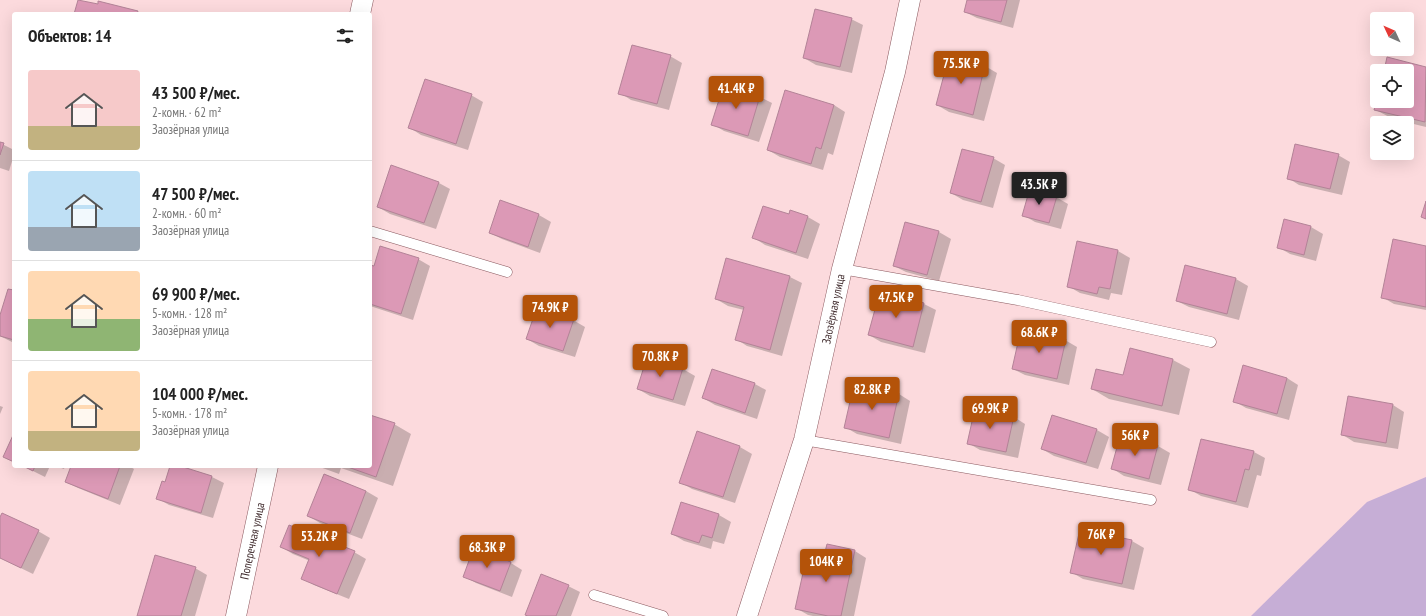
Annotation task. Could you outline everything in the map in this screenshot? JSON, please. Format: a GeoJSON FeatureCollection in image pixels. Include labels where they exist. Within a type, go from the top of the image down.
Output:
{"type":"FeatureCollection","features":[{"type":"Feature","properties":{"kind":"street"},"geometry":{"type":"LineString","coordinates":[[360,12],[363,0]]}},
{"type":"Feature","properties":{"kind":"street","name":"Заозёрная улица"},"geometry":{"type":"LineString","coordinates":[[748,616],[804,440],[842,269],[895,72],[910,0]]}},
{"type":"Feature","properties":{"kind":"street","name":"Поперечная улица"},"geometry":{"type":"LineString","coordinates":[[236,616],[268,468]]}},
{"type":"Feature","properties":{"kind":"lane"},"geometry":{"type":"LineString","coordinates":[[372,232],[507,272]]}},
{"type":"Feature","properties":{"kind":"lane"},"geometry":{"type":"LineString","coordinates":[[842,269],[1018,300],[1211,342]]}},
{"type":"Feature","properties":{"kind":"lane"},"geometry":{"type":"LineString","coordinates":[[804,440],[1150,500]]}},
{"type":"Feature","properties":{"kind":"lane"},"geometry":{"type":"LineString","coordinates":[[594,594],[663,616]]}},
{"type":"Feature","properties":{"kind":"shaded area"},"geometry":{"type":"Polygon","coordinates":[[[1426,477],[1426,616],[1251,616],[1367,502],[1426,477]]]}},
{"type":"Feature","properties":{"kind":"building"},"geometry":{"type":"Polygon","coordinates":[[[78,0],[98,4],[98,1],[138,11],[138,12],[75,12],[78,0]]]}},
{"type":"Feature","properties":{"kind":"building"},"geometry":{"type":"Polygon","coordinates":[[[967,0],[1007,0],[1001,22],[964,12],[967,0]]]}},
{"type":"Feature","properties":{"kind":"building"},"geometry":{"type":"Polygon","coordinates":[[[815,9],[852,18],[840,67],[803,58],[815,9]]]}},
{"type":"Feature","properties":{"kind":"building"},"geometry":{"type":"Polygon","coordinates":[[[632,45],[671,55],[657,104],[618,94],[632,45]]]}},
{"type":"Feature","properties":{"kind":"building"},"geometry":{"type":"Polygon","coordinates":[[[949,56],[985,65],[973,115],[936,105],[949,56]]]}},
{"type":"Feature","properties":{"kind":"building"},"geometry":{"type":"Polygon","coordinates":[[[1387,57],[1426,67],[1425,122],[1414,119],[1414,116],[1400,116],[1374,110],[1375,108],[1414,108],[1414,64],[1386,64],[1387,57]]]}},
{"type":"Feature","properties":{"kind":"building"},"geometry":{"type":"Polygon","coordinates":[[[425,79],[472,94],[456,144],[408,128],[425,79]]]}},
{"type":"Feature","properties":{"kind":"building"},"geometry":{"type":"Polygon","coordinates":[[[724,84],[760,96],[748,136],[711,125],[724,84]]]}},
{"type":"Feature","properties":{"kind":"building"},"geometry":{"type":"Polygon","coordinates":[[[785,90],[834,105],[821,149],[816,147],[811,164],[767,150],[785,90]]]}},
{"type":"Feature","properties":{"kind":"building"},"geometry":{"type":"Polygon","coordinates":[[[0,142],[4,143],[0,155],[0,142]]]}},
{"type":"Feature","properties":{"kind":"building"},"geometry":{"type":"Polygon","coordinates":[[[1295,144],[1339,154],[1330,189],[1287,179],[1295,144]]]}},
{"type":"Feature","properties":{"kind":"building"},"geometry":{"type":"Polygon","coordinates":[[[962,149],[994,157],[981,202],[950,193],[962,149]]]}},
{"type":"Feature","properties":{"kind":"building"},"geometry":{"type":"Polygon","coordinates":[[[391,165],[439,182],[424,223],[377,207],[391,165]]]}},
{"type":"Feature","properties":{"kind":"building"},"geometry":{"type":"Polygon","coordinates":[[[1030,188],[1057,196],[1049,223],[1022,216],[1030,188]]]}},
{"type":"Feature","properties":{"kind":"building"},"geometry":{"type":"Polygon","coordinates":[[[500,200],[539,214],[528,247],[489,233],[500,200]]]}},
{"type":"Feature","properties":{"kind":"building"},"geometry":{"type":"Polygon","coordinates":[[[1426,201],[1426,219],[1421,217],[1426,201]]]}},
{"type":"Feature","properties":{"kind":"building"},"geometry":{"type":"Polygon","coordinates":[[[763,206],[789,214],[790,210],[808,216],[796,253],[752,238],[763,206]]]}},
{"type":"Feature","properties":{"kind":"building"},"geometry":{"type":"Polygon","coordinates":[[[1284,219],[1311,226],[1304,255],[1277,248],[1284,219]]]}},
{"type":"Feature","properties":{"kind":"building"},"geometry":{"type":"Polygon","coordinates":[[[905,222],[939,231],[927,275],[893,266],[905,222]]]}},
{"type":"Feature","properties":{"kind":"building"},"geometry":{"type":"Polygon","coordinates":[[[1393,239],[1426,246],[1426,307],[1381,298],[1393,239]]]}},
{"type":"Feature","properties":{"kind":"building"},"geometry":{"type":"Polygon","coordinates":[[[1077,241],[1118,250],[1110,289],[1099,287],[1097,294],[1067,287],[1077,241]]]}},
{"type":"Feature","properties":{"kind":"building"},"geometry":{"type":"Polygon","coordinates":[[[380,246],[419,258],[401,314],[372,305],[372,266],[374,266],[380,246]]]}},
{"type":"Feature","properties":{"kind":"building"},"geometry":{"type":"Polygon","coordinates":[[[726,258],[790,276],[770,350],[735,340],[744,307],[715,299],[726,258]]]}},
{"type":"Feature","properties":{"kind":"building"},"geometry":{"type":"Polygon","coordinates":[[[1185,265],[1236,278],[1227,314],[1176,301],[1185,265]]]}},
{"type":"Feature","properties":{"kind":"building"},"geometry":{"type":"Polygon","coordinates":[[[8,289],[12,290],[12,339],[0,336],[0,315],[8,289]]]}},
{"type":"Feature","properties":{"kind":"building"},"geometry":{"type":"Polygon","coordinates":[[[880,291],[924,303],[913,347],[868,335],[880,291]]]}},
{"type":"Feature","properties":{"kind":"building"},"geometry":{"type":"Polygon","coordinates":[[[537,307],[574,319],[563,351],[526,339],[537,307]]]}},
{"type":"Feature","properties":{"kind":"building"},"geometry":{"type":"Polygon","coordinates":[[[1021,329],[1066,339],[1057,379],[1012,369],[1021,329]]]}},
{"type":"Feature","properties":{"kind":"building"},"geometry":{"type":"Polygon","coordinates":[[[1130,348],[1173,359],[1162,406],[1091,389],[1096,369],[1123,375],[1130,348]]]}},
{"type":"Feature","properties":{"kind":"building"},"geometry":{"type":"Polygon","coordinates":[[[647,357],[683,368],[673,400],[637,389],[647,357]]]}},
{"type":"Feature","properties":{"kind":"building"},"geometry":{"type":"Polygon","coordinates":[[[1243,365],[1287,378],[1277,414],[1233,402],[1243,365]]]}},
{"type":"Feature","properties":{"kind":"building"},"geometry":{"type":"Polygon","coordinates":[[[712,369],[755,383],[745,413],[702,398],[712,369]]]}},
{"type":"Feature","properties":{"kind":"building"},"geometry":{"type":"Polygon","coordinates":[[[854,384],[899,393],[889,438],[844,428],[854,384]]]}},
{"type":"Feature","properties":{"kind":"building"},"geometry":{"type":"Polygon","coordinates":[[[1348,396],[1393,404],[1386,443],[1341,435],[1348,396]]]}},
{"type":"Feature","properties":{"kind":"building"},"geometry":{"type":"Polygon","coordinates":[[[975,408],[1014,416],[1006,452],[967,444],[975,408]]]}},
{"type":"Feature","properties":{"kind":"building"},"geometry":{"type":"Polygon","coordinates":[[[1052,415],[1097,429],[1086,463],[1041,449],[1052,415]]]}},
{"type":"Feature","properties":{"kind":"building"},"geometry":{"type":"Polygon","coordinates":[[[372,416],[395,423],[376,477],[351,468],[372,468],[372,416]]]}},
{"type":"Feature","properties":{"kind":"building"},"geometry":{"type":"Polygon","coordinates":[[[697,431],[740,446],[723,497],[679,483],[697,431]]]}},
{"type":"Feature","properties":{"kind":"building"},"geometry":{"type":"Polygon","coordinates":[[[1120,436],[1158,445],[1149,479],[1111,469],[1120,436]]]}},
{"type":"Feature","properties":{"kind":"building"},"geometry":{"type":"Polygon","coordinates":[[[12,437],[12,461],[3,457],[12,437]]]}},
{"type":"Feature","properties":{"kind":"building"},"geometry":{"type":"Polygon","coordinates":[[[1201,439],[1254,451],[1249,470],[1245,469],[1236,502],[1188,490],[1201,439]]]}},
{"type":"Feature","properties":{"kind":"building"},"geometry":{"type":"Polygon","coordinates":[[[27,468],[34,468],[33,471],[27,468]]]}},
{"type":"Feature","properties":{"kind":"building"},"geometry":{"type":"Polygon","coordinates":[[[70,468],[119,468],[108,499],[65,482],[70,468]]]}},
{"type":"Feature","properties":{"kind":"building"},"geometry":{"type":"Polygon","coordinates":[[[169,468],[186,468],[212,476],[201,513],[156,499],[162,481],[165,482],[169,468]]]}},
{"type":"Feature","properties":{"kind":"building"},"geometry":{"type":"Polygon","coordinates":[[[324,474],[366,491],[350,533],[307,516],[324,474]]]}},
{"type":"Feature","properties":{"kind":"building"},"geometry":{"type":"Polygon","coordinates":[[[681,502],[719,514],[712,538],[702,535],[699,543],[671,534],[681,502]]]}},
{"type":"Feature","properties":{"kind":"building"},"geometry":{"type":"Polygon","coordinates":[[[2,513],[39,530],[21,568],[0,558],[0,517],[2,513]]]}},
{"type":"Feature","properties":{"kind":"building"},"geometry":{"type":"Polygon","coordinates":[[[289,525],[355,551],[337,594],[301,579],[309,559],[280,547],[289,525]]]}},
{"type":"Feature","properties":{"kind":"building"},"geometry":{"type":"Polygon","coordinates":[[[1080,529],[1132,540],[1122,584],[1070,573],[1080,529]]]}},
{"type":"Feature","properties":{"kind":"building"},"geometry":{"type":"Polygon","coordinates":[[[827,544],[855,550],[841,616],[828,616],[795,609],[805,564],[821,568],[827,544]]]}},
{"type":"Feature","properties":{"kind":"building"},"geometry":{"type":"Polygon","coordinates":[[[474,547],[511,562],[500,591],[463,577],[474,547]]]}},
{"type":"Feature","properties":{"kind":"building"},"geometry":{"type":"Polygon","coordinates":[[[155,555],[196,567],[181,616],[137,616],[155,555]]]}},
{"type":"Feature","properties":{"kind":"building"},"geometry":{"type":"Polygon","coordinates":[[[541,574],[569,585],[556,616],[525,615],[541,574]]]}}]}
